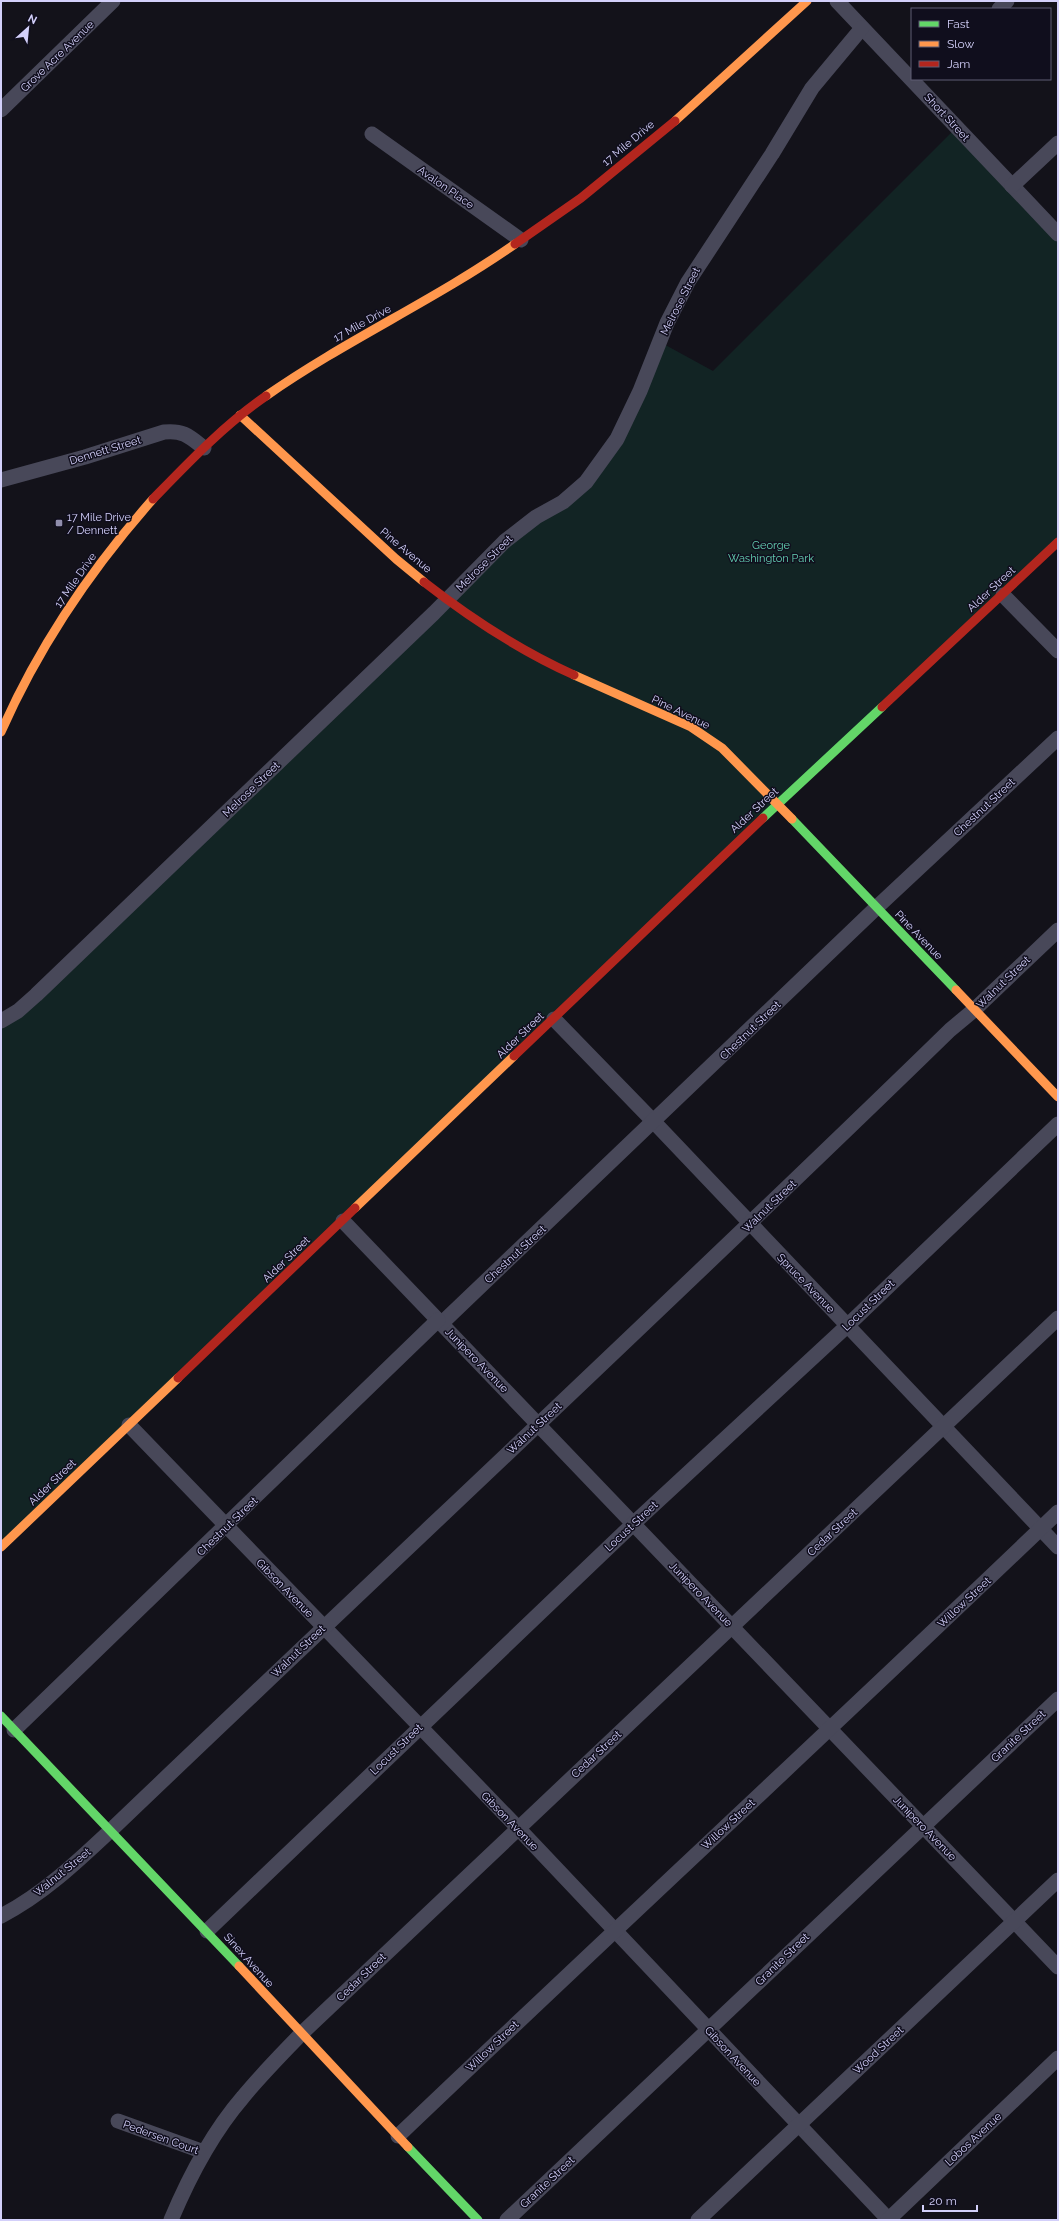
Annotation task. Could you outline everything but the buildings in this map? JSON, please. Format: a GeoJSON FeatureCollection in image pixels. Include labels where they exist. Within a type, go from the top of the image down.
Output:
{"type":"FeatureCollection","features":[{"type":"Feature","properties":{"kind":"main road","name":"17 Mile Drive"},"geometry":{"type":"LineString","coordinates":[[1,732],[50,639],[78,595],[109,552],[142,512],[204,448],[240,415],[304,370],[480,268],[582,197],[629,160],[807,1]]}},
{"type":"Feature","properties":{"kind":"main road","name":"Pine Avenue"},"geometry":{"type":"LineString","coordinates":[[240,415],[374,539],[446,600],[538,659],[691,727],[706,736],[737,761],[1058,1097]]}},
{"type":"Feature","properties":{"kind":"main road","name":"Alder Street"},"geometry":{"type":"LineString","coordinates":[[1,1547],[778,804],[1058,542]]}},
{"type":"Feature","properties":{"kind":"main road","name":"Sinex Avenue"},"geometry":{"type":"LineString","coordinates":[[1,1716],[207,1931],[301,2034],[478,2220]]}},
{"type":"Feature","properties":{"kind":"street","name":"Grove Acre Avenue"},"geometry":{"type":"LineString","coordinates":[[1,110],[113,1]]}},
{"type":"Feature","properties":{"kind":"street","name":"Short Street"},"geometry":{"type":"LineString","coordinates":[[837,1],[862,28],[911,73]]}},
{"type":"Feature","properties":{"kind":"street","name":"Melrose Street"},"geometry":{"type":"LineString","coordinates":[[1,1021],[18,1012],[36,995],[446,600],[510,536],[536,517],[563,502],[586,482],[617,439],[640,391],[667,323],[688,282],[772,154],[812,88],[862,28]]}},
{"type":"Feature","properties":{"kind":"street","name":"Short Street"},"geometry":{"type":"LineString","coordinates":[[921,82],[1012,186],[1058,234]]}},
{"type":"Feature","properties":{"kind":"street","name":"Avalon Place"},"geometry":{"type":"LineString","coordinates":[[372,134],[521,240]]}},
{"type":"Feature","properties":{"kind":"street"},"geometry":{"type":"LineString","coordinates":[[1012,186],[1058,143]]}},
{"type":"Feature","properties":{"kind":"street","name":"Dennett Street"},"geometry":{"type":"LineString","coordinates":[[1,480],[86,457],[164,432],[177,431],[189,436],[204,448]]}},
{"type":"Feature","properties":{"kind":"street"},"geometry":{"type":"LineString","coordinates":[[1003,595],[1058,651]]}},
{"type":"Feature","properties":{"kind":"street","name":"Chestnut Street"},"geometry":{"type":"LineString","coordinates":[[14,1730],[440,1322],[654,1122],[876,908],[1058,738]]}},
{"type":"Feature","properties":{"kind":"street","name":"Walnut Street"},"geometry":{"type":"LineString","coordinates":[[1,1916],[42,1890],[77,1862],[323,1627],[750,1224],[950,1030],[974,1010],[1058,930]]}},
{"type":"Feature","properties":{"kind":"street","name":"Spruce Avenue"},"geometry":{"type":"LineString","coordinates":[[554,1019],[654,1122],[1058,1547]]}},
{"type":"Feature","properties":{"kind":"street","name":"Locust Street"},"geometry":{"type":"LineString","coordinates":[[207,1931],[633,1524],[847,1326],[1058,1124]]}},
{"type":"Feature","properties":{"kind":"street","name":"Junipero Avenue"},"geometry":{"type":"LineString","coordinates":[[343,1221],[1058,1967]]}},
{"type":"Feature","properties":{"kind":"street","name":"Cedar Street"},"geometry":{"type":"LineString","coordinates":[[171,2220],[204,2152],[242,2098],[301,2034],[1058,1318]]}},
{"type":"Feature","properties":{"kind":"street","name":"Gibson Avenue"},"geometry":{"type":"LineString","coordinates":[[129,1425],[518,1828],[888,2220]]}},
{"type":"Feature","properties":{"kind":"street","name":"Willow Street"},"geometry":{"type":"LineString","coordinates":[[398,2136],[613,1930],[830,1729],[1058,1512]]}},
{"type":"Feature","properties":{"kind":"street","name":"Granite Street"},"geometry":{"type":"LineString","coordinates":[[507,2220],[922,1825],[1058,1698]]}},
{"type":"Feature","properties":{"kind":"street","name":"Wood Street"},"geometry":{"type":"LineString","coordinates":[[698,2220],[1058,1880]]}},
{"type":"Feature","properties":{"kind":"street","name":"Lobos Avenue"},"geometry":{"type":"LineString","coordinates":[[888,2220],[1058,2058]]}},
{"type":"Feature","properties":{"kind":"street","name":"Pedersen Court"},"geometry":{"type":"LineString","coordinates":[[118,2121],[204,2152]]}},
{"type":"Feature","properties":{"kind":"green space","name":"George Washington Park"},"geometry":{"type":"Polygon","coordinates":[[[956,128],[1058,234],[1058,542],[1,1547],[1,1021],[463,583],[586,482],[660,342],[713,371],[956,128]]]}},
{"type":"Feature","properties":{"kind":"traffic: fast"},"geometry":{"type":"LineString","coordinates":[[763,818],[882,707]]}},
{"type":"Feature","properties":{"kind":"traffic: fast"},"geometry":{"type":"LineString","coordinates":[[792,819],[956,990]]}},
{"type":"Feature","properties":{"kind":"traffic: fast"},"geometry":{"type":"LineString","coordinates":[[1,1716],[239,1966]]}},
{"type":"Feature","properties":{"kind":"traffic: fast"},"geometry":{"type":"LineString","coordinates":[[408,2147],[478,2220]]}},
{"type":"Feature","properties":{"kind":"traffic: slow"},"geometry":{"type":"LineString","coordinates":[[675,121],[807,1]]}},
{"type":"Feature","properties":{"kind":"traffic: slow"},"geometry":{"type":"LineString","coordinates":[[266,396],[327,356],[454,284],[515,244]]}},
{"type":"Feature","properties":{"kind":"traffic: slow"},"geometry":{"type":"LineString","coordinates":[[240,415],[396,559],[424,582]]}},
{"type":"Feature","properties":{"kind":"traffic: slow"},"geometry":{"type":"LineString","coordinates":[[1,732],[32,670],[68,610],[130,525],[153,499]]}},
{"type":"Feature","properties":{"kind":"traffic: slow"},"geometry":{"type":"LineString","coordinates":[[574,675],[691,727],[722,748],[792,819]]}},
{"type":"Feature","properties":{"kind":"traffic: slow"},"geometry":{"type":"LineString","coordinates":[[956,990],[1058,1097]]}},
{"type":"Feature","properties":{"kind":"traffic: slow"},"geometry":{"type":"LineString","coordinates":[[355,1208],[514,1056]]}},
{"type":"Feature","properties":{"kind":"traffic: slow"},"geometry":{"type":"LineString","coordinates":[[1,1547],[178,1378]]}},
{"type":"Feature","properties":{"kind":"traffic: slow"},"geometry":{"type":"LineString","coordinates":[[239,1966],[408,2147]]}},
{"type":"Feature","properties":{"kind":"traffic: jam"},"geometry":{"type":"LineString","coordinates":[[515,244],[581,198],[675,121]]}},
{"type":"Feature","properties":{"kind":"traffic: jam"},"geometry":{"type":"LineString","coordinates":[[153,499],[221,432],[266,396]]}},
{"type":"Feature","properties":{"kind":"traffic: jam"},"geometry":{"type":"LineString","coordinates":[[882,707],[1058,542]]}},
{"type":"Feature","properties":{"kind":"traffic: jam"},"geometry":{"type":"LineString","coordinates":[[424,582],[459,608],[515,645],[574,675]]}},
{"type":"Feature","properties":{"kind":"traffic: jam"},"geometry":{"type":"LineString","coordinates":[[514,1056],[763,818]]}},
{"type":"Feature","properties":{"kind":"traffic: jam"},"geometry":{"type":"LineString","coordinates":[[178,1378],[355,1208]]}},
{"type":"Feature","properties":{"kind":"place","name":"17 Mile Drive / Dennett"},"geometry":{"type":"Point","coordinates":[59,523]}}]}
